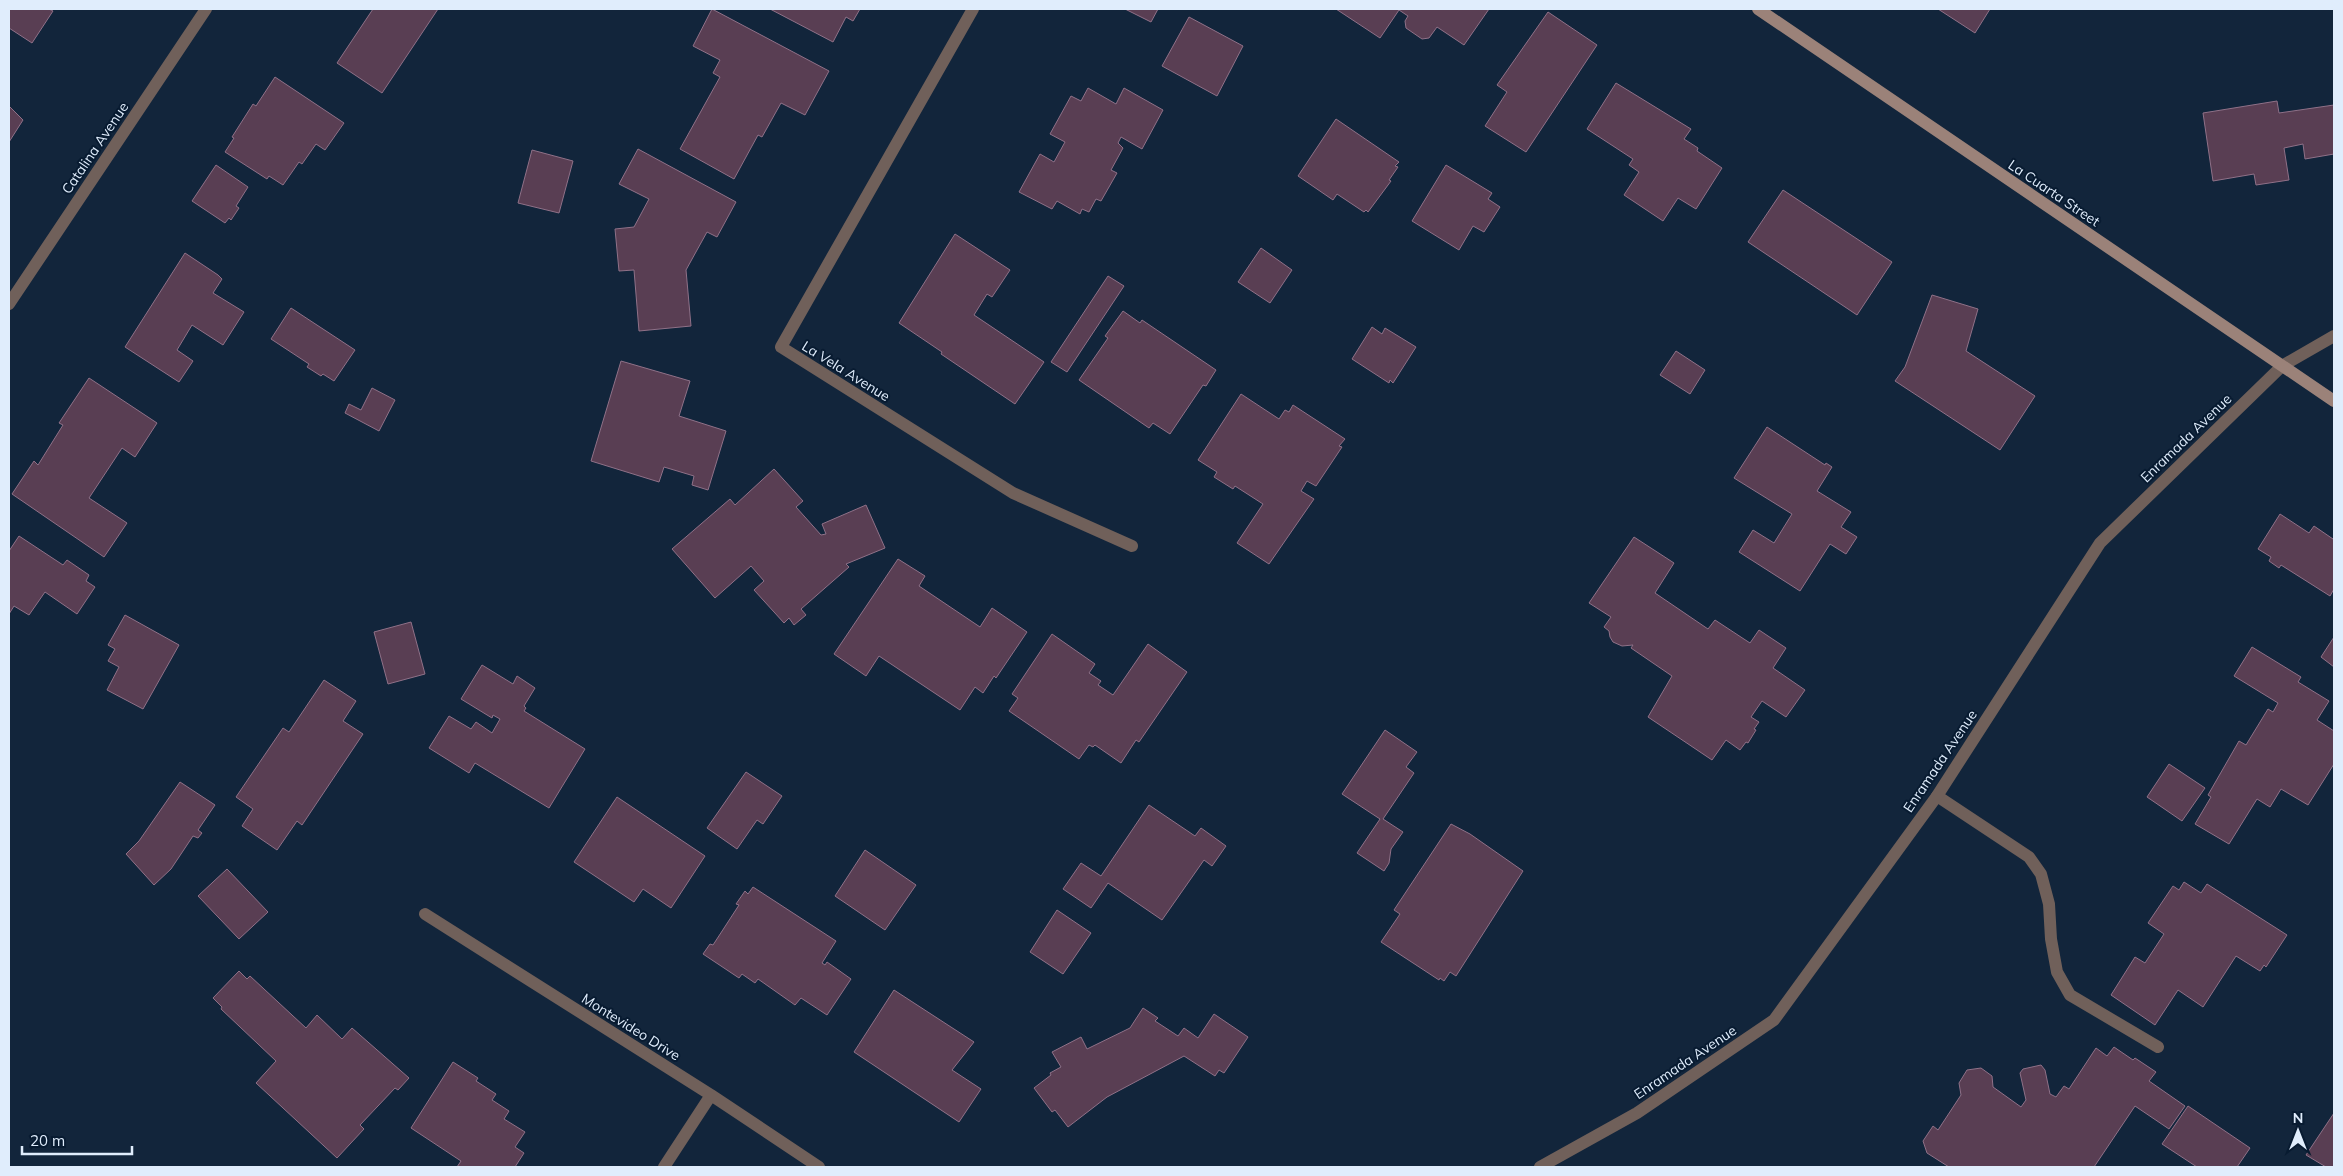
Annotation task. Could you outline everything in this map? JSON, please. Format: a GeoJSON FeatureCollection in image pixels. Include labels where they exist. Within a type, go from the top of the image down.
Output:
{"type":"FeatureCollection","features":[{"type":"Feature","properties":{"kind":"street","name":"Catalina Avenue"},"geometry":{"type":"LineString","coordinates":[[9,304],[206,9]]}},
{"type":"Feature","properties":{"kind":"street","name":"La Vela Avenue"},"geometry":{"type":"LineString","coordinates":[[972,9],[781,347],[1013,493],[1132,546]]}},
{"type":"Feature","properties":{"kind":"street","name":"La Cuarta Street"},"geometry":{"type":"LineString","coordinates":[[1758,9],[2334,401]]}},
{"type":"Feature","properties":{"kind":"street","name":"Enramada Avenue"},"geometry":{"type":"LineString","coordinates":[[1540,1167],[1637,1113],[1774,1020],[1938,796],[2100,543],[2282,366],[2334,336]]}},
{"type":"Feature","properties":{"kind":"street"},"geometry":{"type":"LineString","coordinates":[[1938,796],[2029,857],[2041,874],[2049,904],[2051,939],[2057,972],[2070,995],[2158,1046]]}},
{"type":"Feature","properties":{"kind":"street","name":"Montevideo Drive"},"geometry":{"type":"LineString","coordinates":[[426,914],[711,1095],[819,1167]]}},
{"type":"Feature","properties":{"kind":"street"},"geometry":{"type":"LineString","coordinates":[[664,1167],[711,1095]]}},
{"type":"Feature","properties":{"kind":"building"},"geometry":{"type":"Polygon","coordinates":[[[9,9],[49,9],[53,11],[32,43],[9,28],[9,9]]]}},
{"type":"Feature","properties":{"kind":"building"},"geometry":{"type":"Polygon","coordinates":[[[373,9],[438,9],[382,93],[337,63],[373,9]]]}},
{"type":"Feature","properties":{"kind":"building"},"geometry":{"type":"Polygon","coordinates":[[[712,9],[829,71],[805,115],[781,103],[762,137],[758,135],[734,179],[680,149],[720,77],[713,73],[720,60],[693,46],[712,9]]]}},
{"type":"Feature","properties":{"kind":"building"},"geometry":{"type":"Polygon","coordinates":[[[770,9],[860,9],[853,21],[846,17],[833,42],[770,9]]]}},
{"type":"Feature","properties":{"kind":"building"},"geometry":{"type":"Polygon","coordinates":[[[1125,9],[1158,9],[1151,22],[1125,9]]]}},
{"type":"Feature","properties":{"kind":"building"},"geometry":{"type":"Polygon","coordinates":[[[1336,9],[1489,9],[1464,45],[1437,27],[1429,38],[1422,39],[1406,28],[1405,21],[1408,16],[1399,10],[1380,38],[1336,9]]]}},
{"type":"Feature","properties":{"kind":"building"},"geometry":{"type":"Polygon","coordinates":[[[1938,9],[1990,9],[1975,33],[1938,9]]]}},
{"type":"Feature","properties":{"kind":"building"},"geometry":{"type":"Polygon","coordinates":[[[1548,12],[1597,45],[1526,152],[1485,126],[1507,92],[1497,85],[1548,12]]]}},
{"type":"Feature","properties":{"kind":"building"},"geometry":{"type":"Polygon","coordinates":[[[1189,17],[1243,46],[1217,96],[1162,66],[1189,17]]]}},
{"type":"Feature","properties":{"kind":"building"},"geometry":{"type":"Polygon","coordinates":[[[275,77],[344,123],[325,150],[316,144],[302,164],[299,162],[283,185],[269,176],[267,179],[225,152],[234,138],[232,137],[253,104],[256,106],[275,77]]]}},
{"type":"Feature","properties":{"kind":"building"},"geometry":{"type":"Polygon","coordinates":[[[1616,83],[1691,129],[1684,139],[1698,148],[1697,151],[1722,168],[1696,209],[1678,198],[1663,221],[1624,195],[1639,172],[1629,165],[1633,159],[1587,129],[1616,83]]]}},
{"type":"Feature","properties":{"kind":"building"},"geometry":{"type":"Polygon","coordinates":[[[1088,88],[1116,104],[1124,88],[1163,110],[1142,149],[1121,137],[1118,143],[1123,148],[1111,170],[1117,173],[1101,201],[1096,199],[1089,212],[1082,209],[1080,214],[1057,201],[1052,209],[1019,192],[1040,154],[1054,162],[1065,142],[1050,134],[1071,96],[1081,101],[1088,88]]]}},
{"type":"Feature","properties":{"kind":"building"},"geometry":{"type":"Polygon","coordinates":[[[2277,101],[2279,113],[2334,105],[2334,154],[2305,159],[2303,144],[2284,148],[2289,180],[2256,185],[2254,174],[2213,181],[2203,113],[2277,101]]]}},
{"type":"Feature","properties":{"kind":"building"},"geometry":{"type":"Polygon","coordinates":[[[9,106],[23,120],[9,142],[9,106]]]}},
{"type":"Feature","properties":{"kind":"building"},"geometry":{"type":"Polygon","coordinates":[[[1336,119],[1399,162],[1395,166],[1398,167],[1389,180],[1391,181],[1368,212],[1366,210],[1364,212],[1337,194],[1333,200],[1298,176],[1336,119]]]}},
{"type":"Feature","properties":{"kind":"building"},"geometry":{"type":"Polygon","coordinates":[[[638,149],[736,202],[717,237],[707,232],[686,270],[691,326],[639,331],[634,270],[619,271],[615,229],[634,227],[649,199],[619,184],[638,149]]]}},
{"type":"Feature","properties":{"kind":"building"},"geometry":{"type":"Polygon","coordinates":[[[532,150],[573,161],[559,213],[518,203],[532,150]]]}},
{"type":"Feature","properties":{"kind":"building"},"geometry":{"type":"Polygon","coordinates":[[[216,165],[248,187],[236,206],[239,208],[231,220],[229,218],[225,223],[192,201],[216,165]]]}},
{"type":"Feature","properties":{"kind":"building"},"geometry":{"type":"Polygon","coordinates":[[[1446,165],[1492,193],[1488,199],[1500,207],[1484,232],[1473,226],[1459,250],[1412,221],[1446,165]]]}},
{"type":"Feature","properties":{"kind":"building"},"geometry":{"type":"Polygon","coordinates":[[[1783,190],[1892,262],[1857,315],[1748,242],[1783,190]]]}},
{"type":"Feature","properties":{"kind":"building"},"geometry":{"type":"Polygon","coordinates":[[[955,234],[1010,270],[992,297],[987,294],[974,315],[1044,362],[1015,404],[899,323],[955,234]]]}},
{"type":"Feature","properties":{"kind":"building"},"geometry":{"type":"Polygon","coordinates":[[[1261,248],[1292,270],[1270,303],[1238,282],[1261,248]]]}},
{"type":"Feature","properties":{"kind":"building"},"geometry":{"type":"Polygon","coordinates":[[[185,253],[222,279],[213,293],[244,312],[223,345],[192,325],[177,350],[193,361],[179,382],[125,347],[185,253]]]}},
{"type":"Feature","properties":{"kind":"building"},"geometry":{"type":"Polygon","coordinates":[[[1108,276],[1124,286],[1067,372],[1051,362],[1108,276]]]}},
{"type":"Feature","properties":{"kind":"building"},"geometry":{"type":"Polygon","coordinates":[[[1932,295],[1978,309],[1966,351],[2035,396],[2000,450],[1895,381],[1905,367],[1932,295]]]}},
{"type":"Feature","properties":{"kind":"building"},"geometry":{"type":"Polygon","coordinates":[[[291,308],[355,350],[334,381],[323,374],[321,376],[307,367],[309,364],[271,339],[291,308]]]}},
{"type":"Feature","properties":{"kind":"building"},"geometry":{"type":"Polygon","coordinates":[[[1123,311],[1140,323],[1142,320],[1216,370],[1206,386],[1203,385],[1170,434],[1153,423],[1149,428],[1079,380],[1108,338],[1105,336],[1123,311]]]}},
{"type":"Feature","properties":{"kind":"building"},"geometry":{"type":"Polygon","coordinates":[[[1372,327],[1382,334],[1385,328],[1416,347],[1393,383],[1390,380],[1389,383],[1352,359],[1372,327]]]}},
{"type":"Feature","properties":{"kind":"building"},"geometry":{"type":"Polygon","coordinates":[[[1676,351],[1705,370],[1690,394],[1660,375],[1676,351]]]}},
{"type":"Feature","properties":{"kind":"building"},"geometry":{"type":"Polygon","coordinates":[[[621,361],[690,381],[679,416],[726,431],[708,490],[692,485],[694,476],[664,467],[659,482],[591,461],[621,361]]]}},
{"type":"Feature","properties":{"kind":"building"},"geometry":{"type":"Polygon","coordinates":[[[89,378],[157,423],[135,457],[122,448],[89,498],[127,523],[104,557],[12,494],[34,461],[38,465],[63,425],[59,423],[89,378]]]}},
{"type":"Feature","properties":{"kind":"building"},"geometry":{"type":"Polygon","coordinates":[[[372,388],[395,400],[379,431],[345,413],[349,404],[361,410],[372,388]]]}},
{"type":"Feature","properties":{"kind":"building"},"geometry":{"type":"Polygon","coordinates":[[[1241,394],[1279,419],[1285,410],[1289,412],[1293,405],[1345,439],[1339,446],[1342,447],[1316,486],[1307,481],[1301,491],[1314,499],[1269,564],[1237,543],[1263,504],[1235,486],[1233,489],[1214,477],[1217,472],[1198,460],[1241,394]]]}},
{"type":"Feature","properties":{"kind":"building"},"geometry":{"type":"Polygon","coordinates":[[[1767,427],[1825,465],[1826,463],[1832,467],[1817,491],[1851,512],[1841,527],[1857,537],[1846,554],[1830,544],[1800,591],[1739,552],[1753,530],[1774,543],[1792,514],[1734,478],[1767,427]]]}},
{"type":"Feature","properties":{"kind":"building"},"geometry":{"type":"Polygon","coordinates":[[[774,469],[803,501],[796,507],[821,535],[826,534],[822,524],[866,505],[885,548],[846,564],[849,567],[801,609],[806,615],[794,625],[789,618],[784,623],[754,590],[764,581],[751,566],[715,598],[672,549],[730,499],[735,505],[774,469]]]}},
{"type":"Feature","properties":{"kind":"building"},"geometry":{"type":"Polygon","coordinates":[[[2280,514],[2309,533],[2314,526],[2333,539],[2334,537],[2334,589],[2330,596],[2281,565],[2279,568],[2269,561],[2271,557],[2258,549],[2280,514]]]}},
{"type":"Feature","properties":{"kind":"building"},"geometry":{"type":"Polygon","coordinates":[[[19,536],[63,565],[67,560],[89,575],[86,581],[95,587],[77,614],[45,592],[29,615],[14,606],[9,614],[9,551],[19,536]]]}},
{"type":"Feature","properties":{"kind":"building"},"geometry":{"type":"Polygon","coordinates":[[[1634,537],[1674,563],[1655,593],[1708,629],[1715,620],[1750,643],[1759,630],[1786,648],[1773,668],[1805,690],[1786,717],[1762,701],[1751,717],[1759,722],[1754,729],[1756,730],[1748,743],[1746,742],[1740,750],[1726,740],[1712,760],[1648,717],[1672,676],[1631,648],[1633,645],[1622,646],[1613,642],[1609,631],[1604,627],[1611,617],[1589,603],[1634,537]]]}},
{"type":"Feature","properties":{"kind":"building"},"geometry":{"type":"Polygon","coordinates":[[[898,559],[925,576],[919,586],[980,627],[992,608],[1027,632],[996,678],[994,676],[983,693],[975,687],[960,710],[879,656],[866,676],[834,654],[898,559]]]}},
{"type":"Feature","properties":{"kind":"building"},"geometry":{"type":"Polygon","coordinates":[[[125,615],[179,645],[143,709],[107,690],[119,667],[108,661],[115,649],[108,645],[125,615]]]}},
{"type":"Feature","properties":{"kind":"building"},"geometry":{"type":"Polygon","coordinates":[[[411,622],[425,674],[388,684],[374,632],[411,622]]]}},
{"type":"Feature","properties":{"kind":"building"},"geometry":{"type":"Polygon","coordinates":[[[1052,634],[1095,664],[1089,673],[1101,681],[1098,685],[1113,695],[1148,644],[1187,672],[1139,742],[1136,740],[1121,763],[1095,745],[1093,747],[1089,745],[1079,759],[1009,711],[1018,698],[1012,694],[1052,634]]]}},
{"type":"Feature","properties":{"kind":"building"},"geometry":{"type":"Polygon","coordinates":[[[2334,637],[2334,667],[2321,657],[2334,637]]]}},
{"type":"Feature","properties":{"kind":"building"},"geometry":{"type":"Polygon","coordinates":[[[2252,647],[2301,677],[2298,682],[2329,701],[2317,720],[2334,731],[2334,764],[2308,805],[2281,789],[2270,807],[2257,799],[2229,844],[2195,824],[2211,797],[2208,795],[2239,741],[2246,745],[2268,709],[2273,712],[2278,703],[2234,676],[2252,647]]]}},
{"type":"Feature","properties":{"kind":"building"},"geometry":{"type":"Polygon","coordinates":[[[482,665],[513,684],[517,676],[535,688],[524,706],[526,708],[524,711],[585,749],[549,808],[475,763],[469,773],[429,748],[449,716],[471,729],[476,722],[492,733],[500,719],[493,715],[492,718],[461,699],[482,665]]]}},
{"type":"Feature","properties":{"kind":"building"},"geometry":{"type":"Polygon","coordinates":[[[324,680],[356,701],[343,721],[363,734],[302,825],[297,821],[277,850],[242,826],[253,809],[236,797],[283,728],[289,732],[324,680]]]}},
{"type":"Feature","properties":{"kind":"building"},"geometry":{"type":"Polygon","coordinates":[[[1385,730],[1417,752],[1406,767],[1414,773],[1383,819],[1403,832],[1391,849],[1389,863],[1384,871],[1357,853],[1380,819],[1342,794],[1385,730]]]}},
{"type":"Feature","properties":{"kind":"building"},"geometry":{"type":"Polygon","coordinates":[[[2169,764],[2205,788],[2182,821],[2147,797],[2169,764]]]}},
{"type":"Feature","properties":{"kind":"building"},"geometry":{"type":"Polygon","coordinates":[[[746,772],[782,796],[763,824],[757,820],[737,849],[707,828],[746,772]]]}},
{"type":"Feature","properties":{"kind":"building"},"geometry":{"type":"Polygon","coordinates":[[[180,782],[215,805],[198,830],[202,833],[198,838],[193,836],[171,869],[154,885],[126,854],[139,841],[180,782]]]}},
{"type":"Feature","properties":{"kind":"building"},"geometry":{"type":"Polygon","coordinates":[[[617,797],[705,856],[671,908],[643,889],[634,902],[574,862],[617,797]]]}},
{"type":"Feature","properties":{"kind":"building"},"geometry":{"type":"Polygon","coordinates":[[[1149,805],[1195,836],[1201,828],[1226,846],[1212,866],[1204,860],[1162,920],[1108,883],[1091,908],[1063,889],[1081,863],[1101,876],[1149,805]]]}},
{"type":"Feature","properties":{"kind":"building"},"geometry":{"type":"Polygon","coordinates":[[[1451,824],[1470,834],[1523,871],[1456,976],[1450,972],[1444,981],[1440,978],[1439,980],[1381,942],[1400,914],[1394,910],[1451,824]]]}},
{"type":"Feature","properties":{"kind":"building"},"geometry":{"type":"Polygon","coordinates":[[[865,850],[916,885],[885,930],[835,896],[865,850]]]}},
{"type":"Feature","properties":{"kind":"building"},"geometry":{"type":"Polygon","coordinates":[[[227,869],[268,912],[239,939],[198,896],[227,869]]]}},
{"type":"Feature","properties":{"kind":"building"},"geometry":{"type":"Polygon","coordinates":[[[2184,882],[2201,893],[2207,884],[2287,935],[2266,967],[2264,965],[2260,971],[2236,956],[2203,1007],[2178,990],[2155,1025],[2111,995],[2135,957],[2145,963],[2164,934],[2148,923],[2173,886],[2179,890],[2184,882]]]}},
{"type":"Feature","properties":{"kind":"building"},"geometry":{"type":"Polygon","coordinates":[[[753,887],[836,941],[822,963],[825,965],[827,962],[851,979],[827,1015],[801,998],[795,1005],[758,979],[755,983],[742,974],[739,978],[703,954],[710,944],[713,945],[739,905],[736,904],[745,891],[748,894],[753,887]]]}},
{"type":"Feature","properties":{"kind":"building"},"geometry":{"type":"Polygon","coordinates":[[[1057,910],[1091,933],[1063,974],[1030,952],[1057,910]]]}},
{"type":"Feature","properties":{"kind":"building"},"geometry":{"type":"Polygon","coordinates":[[[239,971],[247,979],[250,976],[306,1028],[317,1015],[342,1039],[352,1028],[409,1078],[398,1090],[395,1088],[360,1125],[364,1129],[337,1158],[256,1083],[276,1061],[221,1009],[222,1007],[213,998],[239,971]]]}},
{"type":"Feature","properties":{"kind":"building"},"geometry":{"type":"Polygon","coordinates":[[[894,990],[974,1042],[952,1070],[981,1089],[959,1122],[854,1052],[894,990]]]}},
{"type":"Feature","properties":{"kind":"building"},"geometry":{"type":"Polygon","coordinates":[[[1143,1008],[1158,1018],[1155,1021],[1178,1036],[1184,1028],[1198,1038],[1214,1014],[1248,1037],[1224,1073],[1219,1070],[1215,1076],[1184,1056],[1107,1097],[1068,1127],[1055,1110],[1052,1112],[1034,1088],[1051,1075],[1050,1073],[1061,1067],[1052,1052],[1081,1037],[1087,1049],[1130,1028],[1143,1008]]]}},
{"type":"Feature","properties":{"kind":"building"},"geometry":{"type":"Polygon","coordinates":[[[2114,1047],[2156,1072],[2149,1081],[2185,1106],[2169,1129],[2135,1106],[2094,1167],[1949,1167],[1927,1153],[1923,1141],[1933,1126],[1938,1130],[1961,1095],[1959,1083],[1967,1070],[1981,1068],[1992,1076],[1993,1087],[2021,1107],[2026,1100],[2020,1073],[2023,1069],[2041,1065],[2045,1070],[2050,1094],[2056,1097],[2064,1086],[2069,1089],[2096,1048],[2107,1056],[2114,1047]]]}},
{"type":"Feature","properties":{"kind":"building"},"geometry":{"type":"Polygon","coordinates":[[[453,1062],[478,1078],[476,1081],[496,1094],[492,1100],[509,1111],[504,1119],[525,1132],[515,1147],[524,1153],[515,1167],[457,1167],[461,1161],[411,1128],[453,1062]]]}},
{"type":"Feature","properties":{"kind":"building"},"geometry":{"type":"Polygon","coordinates":[[[2188,1106],[2250,1148],[2237,1167],[2197,1167],[2162,1144],[2188,1106]]]}},
{"type":"Feature","properties":{"kind":"building"},"geometry":{"type":"Polygon","coordinates":[[[2334,1113],[2334,1167],[2326,1167],[2306,1155],[2334,1113]]]}}]}
